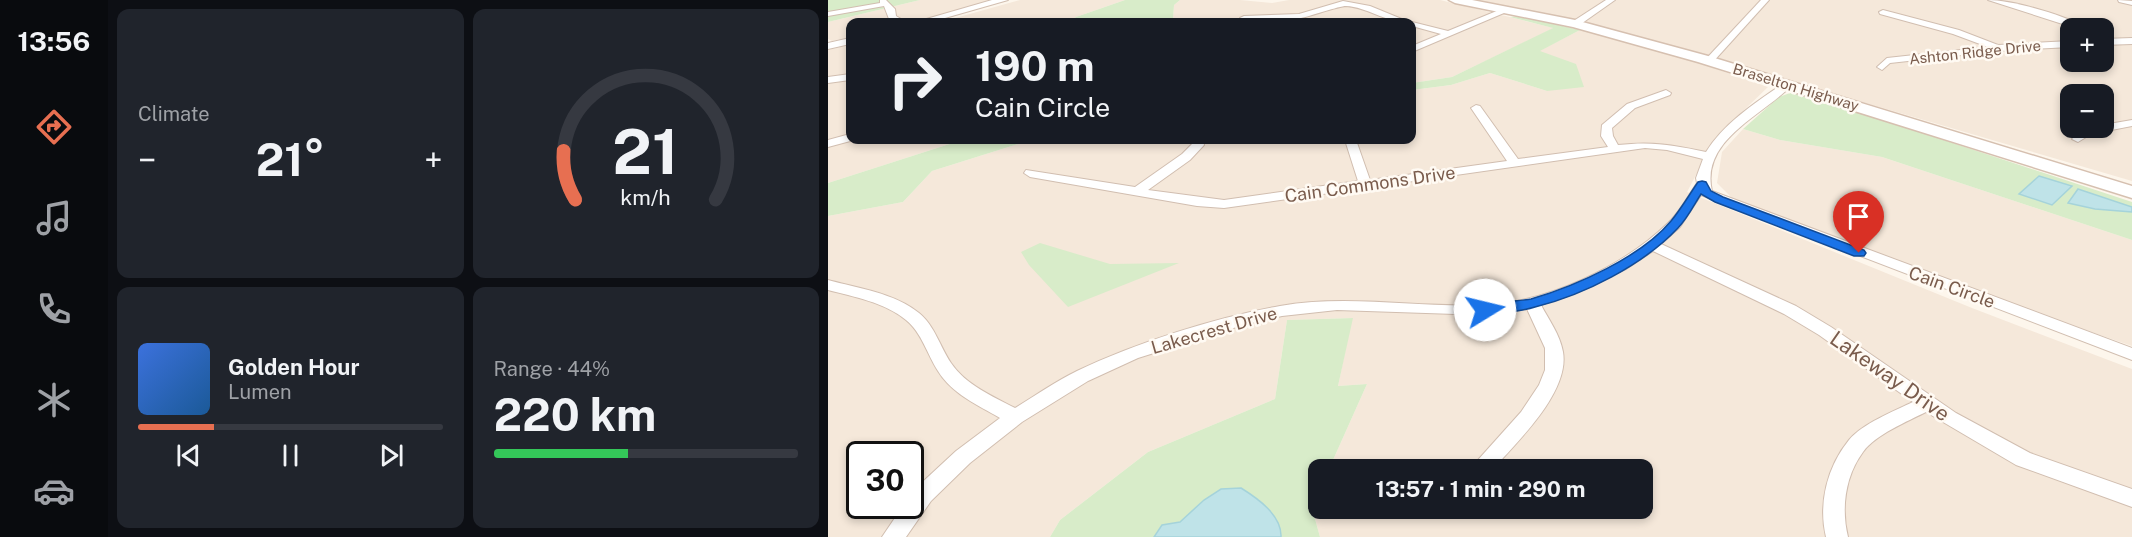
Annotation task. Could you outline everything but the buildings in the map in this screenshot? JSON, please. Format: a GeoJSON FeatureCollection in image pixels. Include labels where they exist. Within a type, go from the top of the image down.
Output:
{"type":"FeatureCollection","features":[{"type":"Feature","properties":{"kind":"main road","name":"Braselton Highway"},"geometry":{"type":"LineString","coordinates":[[1458,0],[1575,24],[1709,61],[2132,192]]}},
{"type":"Feature","properties":{"kind":"street"},"geometry":{"type":"LineString","coordinates":[[936,18],[1003,0]]}},
{"type":"Feature","properties":{"kind":"street"},"geometry":{"type":"LineString","coordinates":[[1575,24],[1611,0]]}},
{"type":"Feature","properties":{"kind":"street"},"geometry":{"type":"LineString","coordinates":[[1709,61],[1765,0]]}},
{"type":"Feature","properties":{"kind":"street"},"geometry":{"type":"LineString","coordinates":[[1992,0],[2060,20]]}},
{"type":"Feature","properties":{"kind":"street"},"geometry":{"type":"LineString","coordinates":[[2122,0],[2132,3]]}},
{"type":"Feature","properties":{"kind":"street"},"geometry":{"type":"LineString","coordinates":[[828,14],[884,2],[891,9],[894,18]]}},
{"type":"Feature","properties":{"kind":"street"},"geometry":{"type":"LineString","coordinates":[[1244,18],[1299,16],[1326,10],[1343,3],[1367,8],[1394,18]]}},
{"type":"Feature","properties":{"kind":"street"},"geometry":{"type":"LineString","coordinates":[[1416,47],[1507,10]]}},
{"type":"Feature","properties":{"kind":"street"},"geometry":{"type":"LineString","coordinates":[[1883,12],[1956,32],[1998,48]]}},
{"type":"Feature","properties":{"kind":"street"},"geometry":{"type":"LineString","coordinates":[[1416,25],[1449,34]]}},
{"type":"Feature","properties":{"kind":"street"},"geometry":{"type":"LineString","coordinates":[[2114,42],[2132,41]]}},
{"type":"Feature","properties":{"kind":"street"},"geometry":{"type":"LineString","coordinates":[[828,46],[846,42]]}},
{"type":"Feature","properties":{"kind":"street","name":"Ashton Ridge Drive"},"geometry":{"type":"LineString","coordinates":[[1882,67],[1887,61],[1998,48],[2060,45]]}},
{"type":"Feature","properties":{"kind":"street"},"geometry":{"type":"LineString","coordinates":[[828,80],[846,78]]}},
{"type":"Feature","properties":{"kind":"street"},"geometry":{"type":"LineString","coordinates":[[1702,185],[1703,172],[1716,146],[1733,128],[1787,85]]}},
{"type":"Feature","properties":{"kind":"street"},"geometry":{"type":"LineString","coordinates":[[1615,149],[1607,136],[1606,127],[1631,106],[1666,93]]}},
{"type":"Feature","properties":{"kind":"street"},"geometry":{"type":"LineString","coordinates":[[1476,108],[1515,163]]}},
{"type":"Feature","properties":{"kind":"street"},"geometry":{"type":"LineString","coordinates":[[2078,140],[2086,131],[2132,123]]}},
{"type":"Feature","properties":{"kind":"street"},"geometry":{"type":"LineString","coordinates":[[828,144],[846,138]]}},
{"type":"Feature","properties":{"kind":"street"},"geometry":{"type":"LineString","coordinates":[[1137,192],[1186,157],[1198,144]]}},
{"type":"Feature","properties":{"kind":"street"},"geometry":{"type":"LineString","coordinates":[[1351,144],[1365,185]]}},
{"type":"Feature","properties":{"kind":"street","name":"Cain Commons Drive"},"geometry":{"type":"LineString","coordinates":[[1030,173],[1137,192],[1224,204],[1645,145],[1667,147],[1711,157]]}},
{"type":"Feature","properties":{"kind":"street","name":"Lakecrest Drive"},"geometry":{"type":"LineString","coordinates":[[893,537],[923,495],[963,457],[1015,417],[1082,376],[1132,354],[1210,329],[1282,311],[1338,305],[1485,310],[1532,303],[1573,288],[1621,266],[1652,246],[1675,224],[1702,185]]}},
{"type":"Feature","properties":{"kind":"street","name":"Cain Circle"},"geometry":{"type":"LineString","coordinates":[[1702,185],[1706,193],[1719,200],[2132,354]]}},
{"type":"Feature","properties":{"kind":"street","name":"Lakeway Drive"},"geometry":{"type":"LineString","coordinates":[[1652,246],[1790,310],[1826,331],[1927,403],[2023,459],[2132,498]]}},
{"type":"Feature","properties":{"kind":"street"},"geometry":{"type":"LineString","coordinates":[[828,285],[903,310],[920,324],[931,338],[952,377],[975,394],[1015,417]]}},
{"type":"Feature","properties":{"kind":"street"},"geometry":{"type":"LineString","coordinates":[[1489,459],[1537,404],[1551,379],[1555,357],[1551,337],[1532,303]]}},
{"type":"Feature","properties":{"kind":"street"},"geometry":{"type":"LineString","coordinates":[[1837,537],[1833,520],[1838,480],[1856,445],[1885,424],[1927,403]]}},
{"type":"Feature","properties":{"kind":"shaded area"},"geometry":{"type":"Polygon","coordinates":[[[920,0],[999,0],[929,18],[846,18],[846,38],[832,41],[828,39],[828,22],[920,0]]]}},
{"type":"Feature","properties":{"kind":"shaded area"},"geometry":{"type":"Polygon","coordinates":[[[1020,0],[1125,0],[1075,18],[955,18],[1020,0]]]}},
{"type":"Feature","properties":{"kind":"shaded area"},"geometry":{"type":"Polygon","coordinates":[[[1180,0],[1240,0],[1272,3],[1289,0],[1440,0],[1554,28],[1452,77],[1416,82],[1416,18],[1173,18],[1174,5],[1180,0]]]}},
{"type":"Feature","properties":{"kind":"shaded area"},"geometry":{"type":"Polygon","coordinates":[[[1477,0],[2132,0],[2132,181],[1623,32],[1477,0]]]}},
{"type":"Feature","properties":{"kind":"shaded area"},"geometry":{"type":"Polygon","coordinates":[[[1580,30],[1690,60],[1768,87],[1716,137],[1687,192],[1972,308],[2132,369],[2132,537],[1320,537],[1315,519],[1653,519],[1653,459],[1333,459],[1367,384],[1338,386],[1352,318],[1287,320],[1275,399],[1148,452],[1060,520],[1050,537],[828,537],[828,216],[903,202],[932,171],[1018,144],[1416,144],[1416,89],[1451,85],[1490,73],[1547,91],[1539,51],[1580,30]]]}},
{"type":"Feature","properties":{"kind":"shaded area"},"geometry":{"type":"Polygon","coordinates":[[[846,46],[846,144],[950,144],[828,183],[828,50],[846,46]]]}},
{"type":"Feature","properties":{"kind":"shaded area"},"geometry":{"type":"Polygon","coordinates":[[[1743,129],[1780,140],[1882,157],[2132,240],[2132,346],[1977,293],[1738,204],[1717,183],[1722,152],[1743,129]]]}},
{"type":"Feature","properties":{"kind":"green space"},"geometry":{"type":"Polygon","coordinates":[[[828,0],[920,0],[828,22],[828,0]]]}},
{"type":"Feature","properties":{"kind":"green space"},"geometry":{"type":"Polygon","coordinates":[[[1125,0],[1180,0],[1174,5],[1173,18],[1076,17],[1125,0]]]}},
{"type":"Feature","properties":{"kind":"green space"},"geometry":{"type":"Polygon","coordinates":[[[1519,16],[1580,30],[1540,51],[1576,64],[1584,87],[1547,91],[1490,73],[1451,85],[1416,89],[1416,82],[1452,77],[1553,28],[1510,17],[1519,16]]]}},
{"type":"Feature","properties":{"kind":"green space"},"geometry":{"type":"Polygon","coordinates":[[[1790,93],[1807,95],[2132,202],[2132,240],[1882,157],[1780,140],[1743,129],[1779,97],[1790,93]]]}},
{"type":"Feature","properties":{"kind":"green space"},"geometry":{"type":"Polygon","coordinates":[[[950,144],[1018,144],[932,171],[903,202],[828,216],[828,183],[950,144]]]}},
{"type":"Feature","properties":{"kind":"green space"},"geometry":{"type":"Polygon","coordinates":[[[1040,243],[1110,264],[1179,263],[1068,307],[1029,265],[1021,252],[1040,243]]]}},
{"type":"Feature","properties":{"kind":"green space"},"geometry":{"type":"Polygon","coordinates":[[[1353,318],[1338,386],[1367,384],[1333,459],[1308,459],[1308,519],[1315,519],[1320,537],[1281,537],[1277,521],[1258,499],[1204,500],[1180,522],[1162,525],[1154,537],[1050,537],[1060,520],[1148,452],[1275,399],[1287,320],[1353,318]]]}},
{"type":"Feature","properties":{"kind":"water"},"geometry":{"type":"Polygon","coordinates":[[[2039,176],[2072,186],[2052,205],[2019,194],[2039,176]]]}},
{"type":"Feature","properties":{"kind":"water"},"geometry":{"type":"Polygon","coordinates":[[[2078,189],[2132,207],[2132,212],[2095,209],[2068,203],[2078,189]]]}},
{"type":"Feature","properties":{"kind":"water"},"geometry":{"type":"Polygon","coordinates":[[[1241,488],[1273,514],[1281,537],[1154,537],[1162,525],[1180,522],[1204,500],[1221,489],[1241,488]]]}},
{"type":"Feature","properties":{"kind":"route"},"geometry":{"type":"LineString","coordinates":[[1485,310],[1532,303],[1573,288],[1621,266],[1652,246],[1675,224],[1702,185],[1706,193],[1719,200],[1859,253]]}}]}
